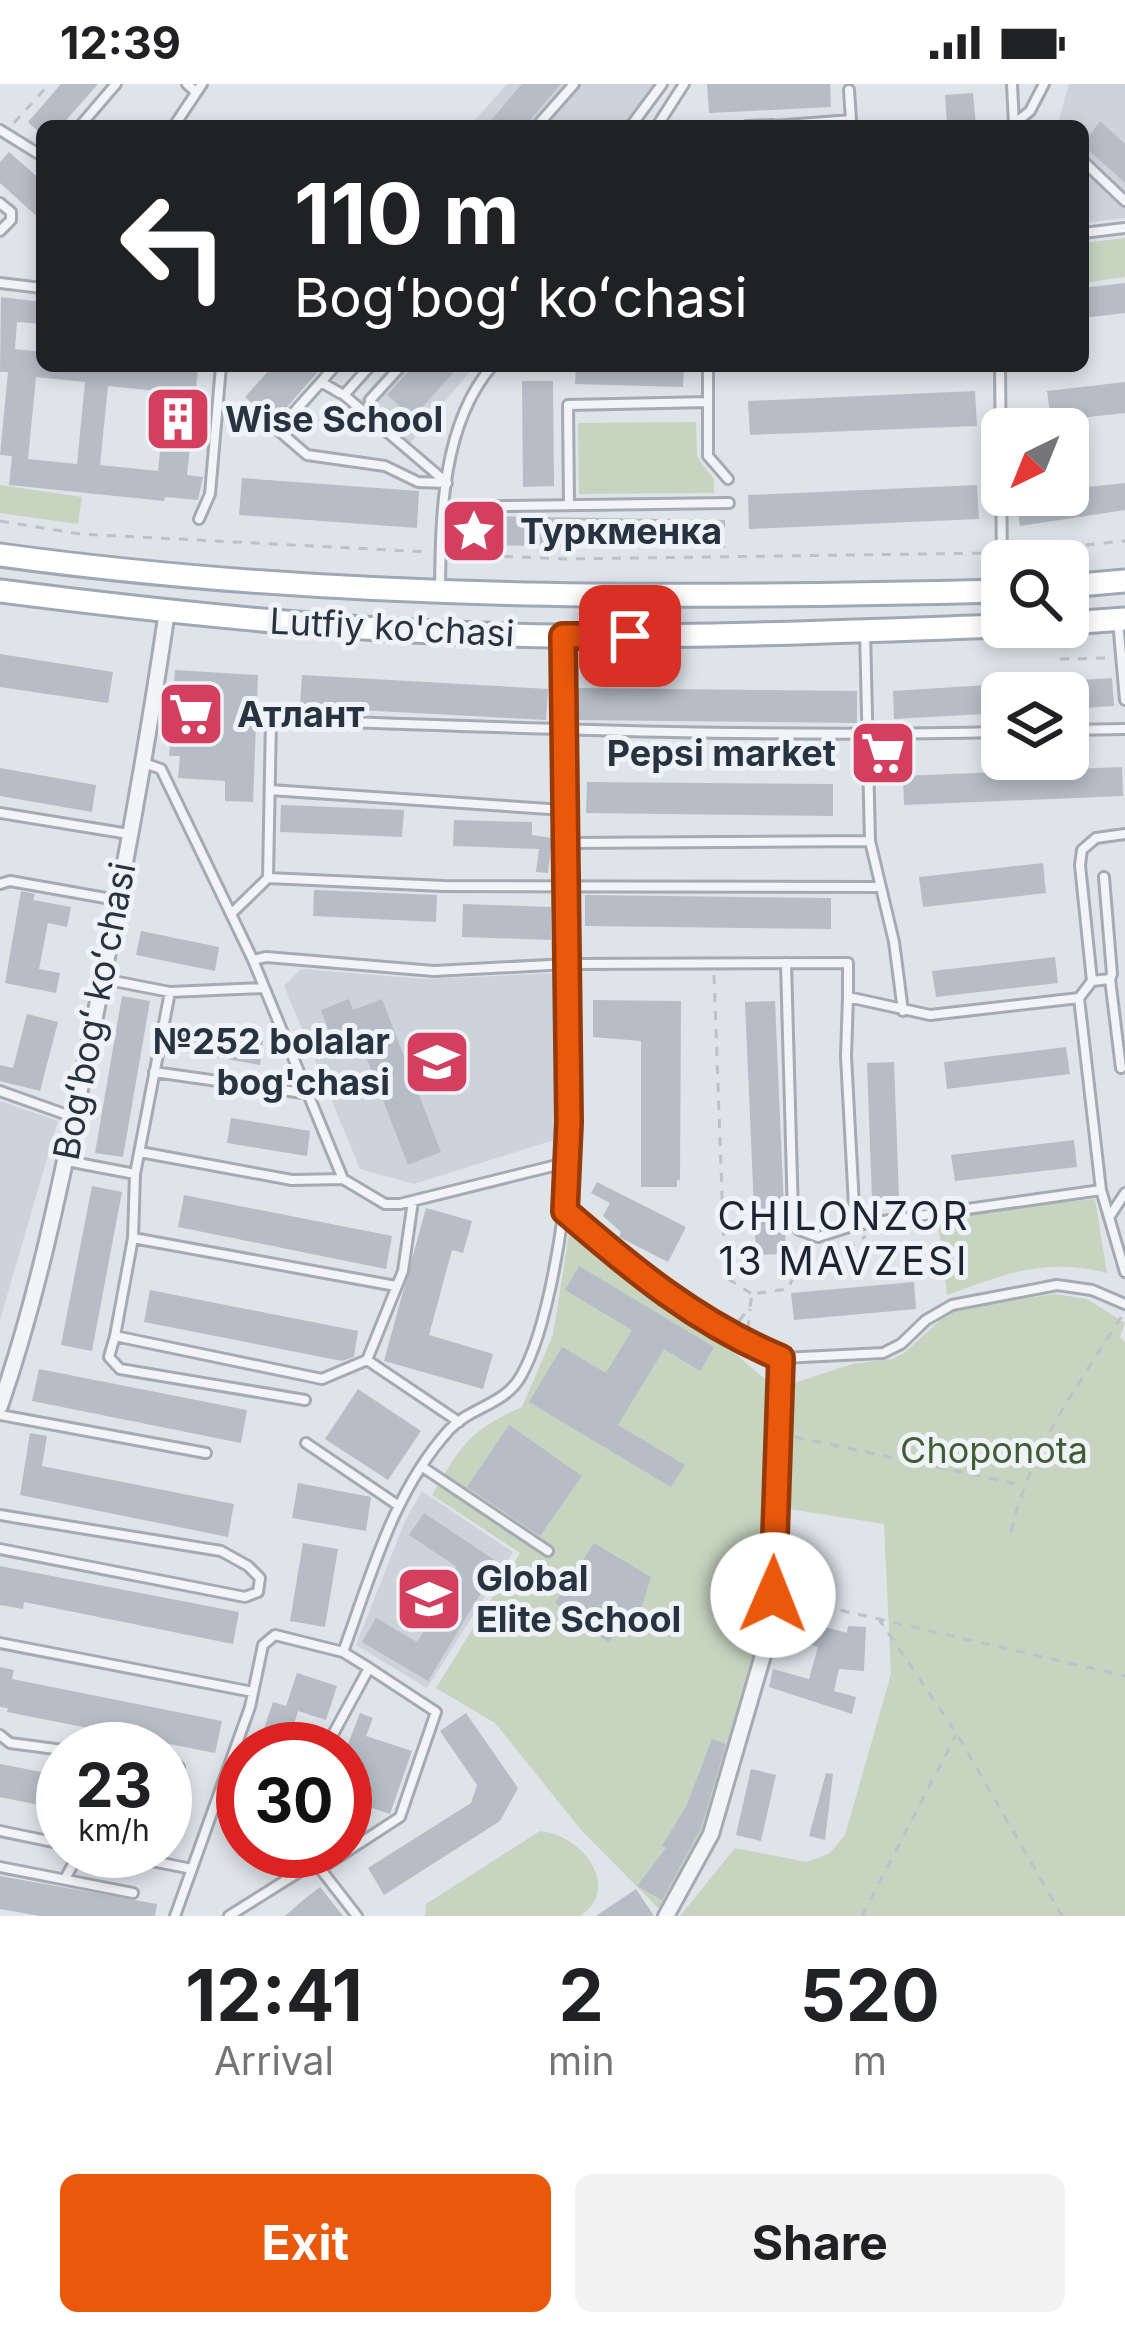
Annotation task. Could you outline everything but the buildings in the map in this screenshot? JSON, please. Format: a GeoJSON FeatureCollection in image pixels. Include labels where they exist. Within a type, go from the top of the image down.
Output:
{"type":"FeatureCollection","features":[{"type":"Feature","properties":{"kind":"main road","name":"Lutfiy ko'chasi"},"geometry":{"type":"LineString","coordinates":[[0,555],[112,570],[440,595],[733,598],[981,592]]}},
{"type":"Feature","properties":{"kind":"main road"},"geometry":{"type":"LineString","coordinates":[[109,604],[112,570]]}},
{"type":"Feature","properties":{"kind":"main road"},"geometry":{"type":"LineString","coordinates":[[1089,584],[1125,581]]}},
{"type":"Feature","properties":{"kind":"main road","name":"Lutfiy ko'chasi"},"geometry":{"type":"LineString","coordinates":[[0,591],[166,611],[563,636],[981,627]]}},
{"type":"Feature","properties":{"kind":"main road"},"geometry":{"type":"LineString","coordinates":[[1089,621],[1121,619]]}},
{"type":"Feature","properties":{"kind":"street","name":"Bogʻbogʻ koʻchasi"},"geometry":{"type":"LineString","coordinates":[[0,1406],[26,1329],[75,1118],[143,762],[166,611]]}},
{"type":"Feature","properties":{"kind":"street"},"geometry":{"type":"LineString","coordinates":[[565,1211],[652,1286],[724,1333],[781,1358],[775,1614],[711,1834],[666,1916]]}},
{"type":"Feature","properties":{"kind":"lane"},"geometry":{"type":"LineString","coordinates":[[85,120],[116,84]]}},
{"type":"Feature","properties":{"kind":"lane"},"geometry":{"type":"LineString","coordinates":[[178,120],[199,88],[187,84]]}},
{"type":"Feature","properties":{"kind":"lane"},"geometry":{"type":"LineString","coordinates":[[542,120],[574,84]]}},
{"type":"Feature","properties":{"kind":"lane"},"geometry":{"type":"LineString","coordinates":[[635,120],[662,84]]}},
{"type":"Feature","properties":{"kind":"lane"},"geometry":{"type":"LineString","coordinates":[[661,120],[684,84]]}},
{"type":"Feature","properties":{"kind":"lane"},"geometry":{"type":"LineString","coordinates":[[1012,84],[1014,120]]}},
{"type":"Feature","properties":{"kind":"lane"},"geometry":{"type":"LineString","coordinates":[[1020,120],[1044,84]]}},
{"type":"Feature","properties":{"kind":"lane"},"geometry":{"type":"LineString","coordinates":[[849,90],[851,120]]}},
{"type":"Feature","properties":{"kind":"lane"},"geometry":{"type":"LineString","coordinates":[[2,132],[36,152]]}},
{"type":"Feature","properties":{"kind":"lane"},"geometry":{"type":"LineString","coordinates":[[1089,167],[1125,201]]}},
{"type":"Feature","properties":{"kind":"lane"},"geometry":{"type":"LineString","coordinates":[[0,203],[10,212],[10,220],[0,231]]}},
{"type":"Feature","properties":{"kind":"lane"},"geometry":{"type":"LineString","coordinates":[[1089,231],[1125,228]]}},
{"type":"Feature","properties":{"kind":"lane"},"geometry":{"type":"LineString","coordinates":[[0,283],[36,287]]}},
{"type":"Feature","properties":{"kind":"lane"},"geometry":{"type":"LineString","coordinates":[[200,519],[210,494],[220,372]]}},
{"type":"Feature","properties":{"kind":"lane"},"geometry":{"type":"LineString","coordinates":[[330,372],[278,430],[307,455],[385,466],[418,482],[447,483]]}},
{"type":"Feature","properties":{"kind":"lane"},"geometry":{"type":"LineString","coordinates":[[365,372],[344,395],[447,483]]}},
{"type":"Feature","properties":{"kind":"lane"},"geometry":{"type":"LineString","coordinates":[[370,400],[396,372]]}},
{"type":"Feature","properties":{"kind":"lane"},"geometry":{"type":"LineString","coordinates":[[440,595],[447,483],[472,390],[487,372]]}},
{"type":"Feature","properties":{"kind":"lane"},"geometry":{"type":"LineString","coordinates":[[708,372],[708,456],[728,479]]}},
{"type":"Feature","properties":{"kind":"lane"},"geometry":{"type":"LineString","coordinates":[[1000,372],[1002,540]]}},
{"type":"Feature","properties":{"kind":"lane"},"geometry":{"type":"LineString","coordinates":[[321,382],[340,393]]}},
{"type":"Feature","properties":{"kind":"lane"},"geometry":{"type":"LineString","coordinates":[[569,505],[568,405],[708,402]]}},
{"type":"Feature","properties":{"kind":"lane"},"geometry":{"type":"LineString","coordinates":[[444,507],[729,503]]}},
{"type":"Feature","properties":{"kind":"lane"},"geometry":{"type":"LineString","coordinates":[[1121,619],[1125,700]]}},
{"type":"Feature","properties":{"kind":"lane"},"geometry":{"type":"LineString","coordinates":[[866,631],[870,841],[903,1010]]}},
{"type":"Feature","properties":{"kind":"lane"},"geometry":{"type":"LineString","coordinates":[[343,1652],[399,1506],[459,1422],[510,1392],[521,1378],[535,1346],[565,1211],[569,1162],[563,636]]}},
{"type":"Feature","properties":{"kind":"lane"},"geometry":{"type":"LineString","coordinates":[[232,913],[268,878],[272,719],[564,730],[981,732]]}},
{"type":"Feature","properties":{"kind":"lane"},"geometry":{"type":"LineString","coordinates":[[1089,730],[1125,729]]}},
{"type":"Feature","properties":{"kind":"lane"},"geometry":{"type":"LineString","coordinates":[[143,762],[161,769],[232,913],[343,1179]]}},
{"type":"Feature","properties":{"kind":"lane"},"geometry":{"type":"LineString","coordinates":[[270,790],[564,810]]}},
{"type":"Feature","properties":{"kind":"lane"},"geometry":{"type":"LineString","coordinates":[[0,813],[129,834]]}},
{"type":"Feature","properties":{"kind":"lane"},"geometry":{"type":"LineString","coordinates":[[1125,834],[1088,842],[1080,857],[1092,981],[1079,998],[1101,1190],[1125,1271]]}},
{"type":"Feature","properties":{"kind":"lane"},"geometry":{"type":"LineString","coordinates":[[565,843],[870,841]]}},
{"type":"Feature","properties":{"kind":"lane"},"geometry":{"type":"LineString","coordinates":[[268,878],[566,887],[881,887]]}},
{"type":"Feature","properties":{"kind":"lane"},"geometry":{"type":"LineString","coordinates":[[1104,878],[1121,1068]]}},
{"type":"Feature","properties":{"kind":"lane"},"geometry":{"type":"LineString","coordinates":[[0,884],[10,881],[117,900]]}},
{"type":"Feature","properties":{"kind":"lane"},"geometry":{"type":"LineString","coordinates":[[253,960],[266,957],[434,971],[568,964],[848,963],[846,1056],[855,1225]]}},
{"type":"Feature","properties":{"kind":"lane"},"geometry":{"type":"LineString","coordinates":[[786,963],[793,1215],[799,1230],[818,1237],[855,1225],[1101,1190]]}},
{"type":"Feature","properties":{"kind":"lane"},"geometry":{"type":"LineString","coordinates":[[103,979],[170,992],[264,988]]}},
{"type":"Feature","properties":{"kind":"lane"},"geometry":{"type":"LineString","coordinates":[[1092,981],[1110,979]]}},
{"type":"Feature","properties":{"kind":"lane"},"geometry":{"type":"LineString","coordinates":[[170,992],[135,1174],[133,1238],[109,1357],[120,1369],[305,1400]]}},
{"type":"Feature","properties":{"kind":"lane"},"geometry":{"type":"LineString","coordinates":[[848,997],[930,1015],[1079,998]]}},
{"type":"Feature","properties":{"kind":"lane"},"geometry":{"type":"LineString","coordinates":[[154,1072],[305,1093]]}},
{"type":"Feature","properties":{"kind":"lane"},"geometry":{"type":"LineString","coordinates":[[0,1091],[75,1118]]}},
{"type":"Feature","properties":{"kind":"lane"},"geometry":{"type":"LineString","coordinates":[[140,1153],[292,1180],[343,1179],[385,1204],[569,1162]]}},
{"type":"Feature","properties":{"kind":"lane"},"geometry":{"type":"LineString","coordinates":[[65,1161],[135,1174]]}},
{"type":"Feature","properties":{"kind":"lane"},"geometry":{"type":"LineString","coordinates":[[1109,1217],[1123,1199]]}},
{"type":"Feature","properties":{"kind":"lane"},"geometry":{"type":"LineString","coordinates":[[115,1336],[322,1379],[367,1360],[403,1271],[413,1201]]}},
{"type":"Feature","properties":{"kind":"lane"},"geometry":{"type":"LineString","coordinates":[[133,1238],[397,1286]]}},
{"type":"Feature","properties":{"kind":"lane"},"geometry":{"type":"LineString","coordinates":[[781,1358],[883,1353],[952,1305],[1057,1285],[1091,1290],[1125,1308]]}},
{"type":"Feature","properties":{"kind":"lane"},"geometry":{"type":"LineString","coordinates":[[367,1360],[459,1422]]}},
{"type":"Feature","properties":{"kind":"lane"},"geometry":{"type":"LineString","coordinates":[[0,1415],[206,1453]]}},
{"type":"Feature","properties":{"kind":"lane"},"geometry":{"type":"LineString","coordinates":[[306,1443],[399,1506]]}},
{"type":"Feature","properties":{"kind":"lane"},"geometry":{"type":"LineString","coordinates":[[424,1468],[548,1551]]}},
{"type":"Feature","properties":{"kind":"lane"},"geometry":{"type":"LineString","coordinates":[[0,1515],[221,1551],[260,1578],[258,1592],[245,1597],[0,1549]]}},
{"type":"Feature","properties":{"kind":"lane"},"geometry":{"type":"LineString","coordinates":[[192,1869],[253,1692],[262,1646],[275,1635],[343,1652],[436,1712],[400,1817],[372,1831]]}},
{"type":"Feature","properties":{"kind":"lane"},"geometry":{"type":"LineString","coordinates":[[0,1642],[253,1692]]}},
{"type":"Feature","properties":{"kind":"lane"},"geometry":{"type":"LineString","coordinates":[[339,1722],[368,1668]]}},
{"type":"Feature","properties":{"kind":"lane"},"geometry":{"type":"LineString","coordinates":[[0,1735],[10,1743],[36,1746]]}},
{"type":"Feature","properties":{"kind":"lane"},"geometry":{"type":"LineString","coordinates":[[0,1832],[36,1839]]}},
{"type":"Feature","properties":{"kind":"lane"},"geometry":{"type":"LineString","coordinates":[[0,1867],[133,1893]]}},
{"type":"Feature","properties":{"kind":"lane"},"geometry":{"type":"LineString","coordinates":[[175,1916],[189,1878]]}},
{"type":"Feature","properties":{"kind":"lane"},"geometry":{"type":"LineString","coordinates":[[229,1916],[288,1878]]}},
{"type":"Feature","properties":{"kind":"lane"},"geometry":{"type":"LineString","coordinates":[[329,1878],[357,1916]]}},
{"type":"Feature","properties":{"kind":"path"},"geometry":{"type":"LineString","coordinates":[[2,132],[49,84]]}},
{"type":"Feature","properties":{"kind":"path"},"geometry":{"type":"LineString","coordinates":[[0,521],[80,534],[441,553],[637,559],[981,553]]}},
{"type":"Feature","properties":{"kind":"path"},"geometry":{"type":"LineString","coordinates":[[1089,545],[1125,541]]}},
{"type":"Feature","properties":{"kind":"path"},"geometry":{"type":"LineString","coordinates":[[1060,659],[1120,658]]}},
{"type":"Feature","properties":{"kind":"path"},"geometry":{"type":"LineString","coordinates":[[714,963],[725,1277],[752,1294],[788,1289],[795,1274],[819,1273],[834,1266],[853,1244],[887,1220]]}},
{"type":"Feature","properties":{"kind":"path"},"geometry":{"type":"LineString","coordinates":[[747,1344],[752,1294]]}},
{"type":"Feature","properties":{"kind":"path"},"geometry":{"type":"LineString","coordinates":[[724,1333],[751,1307]]}},
{"type":"Feature","properties":{"kind":"path"},"geometry":{"type":"LineString","coordinates":[[1011,1532],[1022,1485],[1043,1438],[1125,1308]]}},
{"type":"Feature","properties":{"kind":"path"},"geometry":{"type":"LineString","coordinates":[[776,1433],[1022,1485]]}},
{"type":"Feature","properties":{"kind":"path"},"geometry":{"type":"LineString","coordinates":[[773,1595],[1125,1676]]}},
{"type":"Feature","properties":{"kind":"path"},"geometry":{"type":"LineString","coordinates":[[877,1617],[957,1734],[1062,1916]]}},
{"type":"Feature","properties":{"kind":"path"},"geometry":{"type":"LineString","coordinates":[[862,1916],[957,1734]]}},
{"type":"Feature","properties":{"kind":"shaded area"},"geometry":{"type":"Polygon","coordinates":[[[507,84],[667,84],[642,120],[475,120],[507,84]]]}},
{"type":"Feature","properties":{"kind":"shaded area"},"geometry":{"type":"Polygon","coordinates":[[[1069,84],[1125,84],[1125,218],[1089,222],[1089,120],[1059,120],[1069,84]]]}},
{"type":"Feature","properties":{"kind":"shaded area"},"geometry":{"type":"Polygon","coordinates":[[[385,372],[470,372],[408,445],[358,402],[385,372]]]}},
{"type":"Feature","properties":{"kind":"shaded area","name":"№252 bolalar bog'chasi"},"geometry":{"type":"Polygon","coordinates":[[[301,969],[425,979],[558,973],[557,1139],[414,1184],[360,1169],[284,986],[301,969]]]}},
{"type":"Feature","properties":{"kind":"shaded area"},"geometry":{"type":"Polygon","coordinates":[[[0,1101],[58,1121],[0,1320],[0,1101]]]}},
{"type":"Feature","properties":{"kind":"shaded area","name":"Global Elite School"},"geometry":{"type":"Polygon","coordinates":[[[422,1491],[513,1552],[427,1688],[356,1645],[405,1521],[422,1491]]]}},
{"type":"Feature","properties":{"kind":"green space"},"geometry":{"type":"Polygon","coordinates":[[[1125,238],[1125,277],[1089,282],[1089,242],[1125,238]]]}},
{"type":"Feature","properties":{"kind":"green space"},"geometry":{"type":"Polygon","coordinates":[[[696,422],[697,457],[714,479],[714,493],[579,494],[578,423],[696,422]]]}},
{"type":"Feature","properties":{"kind":"green space"},"geometry":{"type":"Polygon","coordinates":[[[0,485],[82,497],[78,524],[0,513],[0,485]]]}},
{"type":"Feature","properties":{"kind":"green space"},"geometry":{"type":"Polygon","coordinates":[[[1095,1199],[1107,1273],[1045,1267],[947,1295],[937,1215],[1095,1199]]]}},
{"type":"Feature","properties":{"kind":"green space"},"geometry":{"type":"Polygon","coordinates":[[[572,1215],[766,1380],[773,1609],[719,1834],[664,1914],[582,1831],[495,1723],[436,1688],[520,1553],[432,1495],[468,1442],[489,1424],[522,1407],[553,1335],[572,1215]]]}},
{"type":"Feature","properties":{"kind":"green space","name":"Choponota"},"geometry":{"type":"Polygon","coordinates":[[[1055,1294],[1087,1299],[1125,1323],[1120,1337],[1125,1342],[1125,1916],[680,1916],[735,1848],[806,1862],[829,1854],[845,1835],[891,1674],[884,1524],[789,1509],[787,1414],[794,1383],[852,1364],[892,1359],[961,1308],[1055,1294]]]}},
{"type":"Feature","properties":{"kind":"green space"},"geometry":{"type":"Polygon","coordinates":[[[540,1831],[571,1842],[592,1865],[598,1892],[580,1916],[425,1916],[426,1904],[540,1831]]]}},
{"type":"Feature","properties":{"kind":"place","name":"Wise School"},"geometry":{"type":"Point","coordinates":[178,419]}},
{"type":"Feature","properties":{"kind":"place","name":"Туркменка"},"geometry":{"type":"Point","coordinates":[474,531]}},
{"type":"Feature","properties":{"kind":"place","name":"Атлант"},"geometry":{"type":"Point","coordinates":[191,714]}},
{"type":"Feature","properties":{"kind":"place","name":"Pepsi market"},"geometry":{"type":"Point","coordinates":[883,753]}},
{"type":"Feature","properties":{"kind":"place","name":"№252 bolalar bog'chasi"},"geometry":{"type":"Point","coordinates":[437,1062]}},
{"type":"Feature","properties":{"kind":"place","name":"Global Elite School"},"geometry":{"type":"Point","coordinates":[429,1599]}},
{"type":"Feature","properties":{"kind":"district","name":"CHILONZOR 13 MAVZESI"},"geometry":{"type":"Point","coordinates":[844,1238]}},
{"type":"Feature","properties":{"kind":"route"},"geometry":{"type":"LineString","coordinates":[[630,636],[563,636],[569,1122],[565,1211],[652,1286],[699,1319],[781,1358],[773,1595]]}}]}
